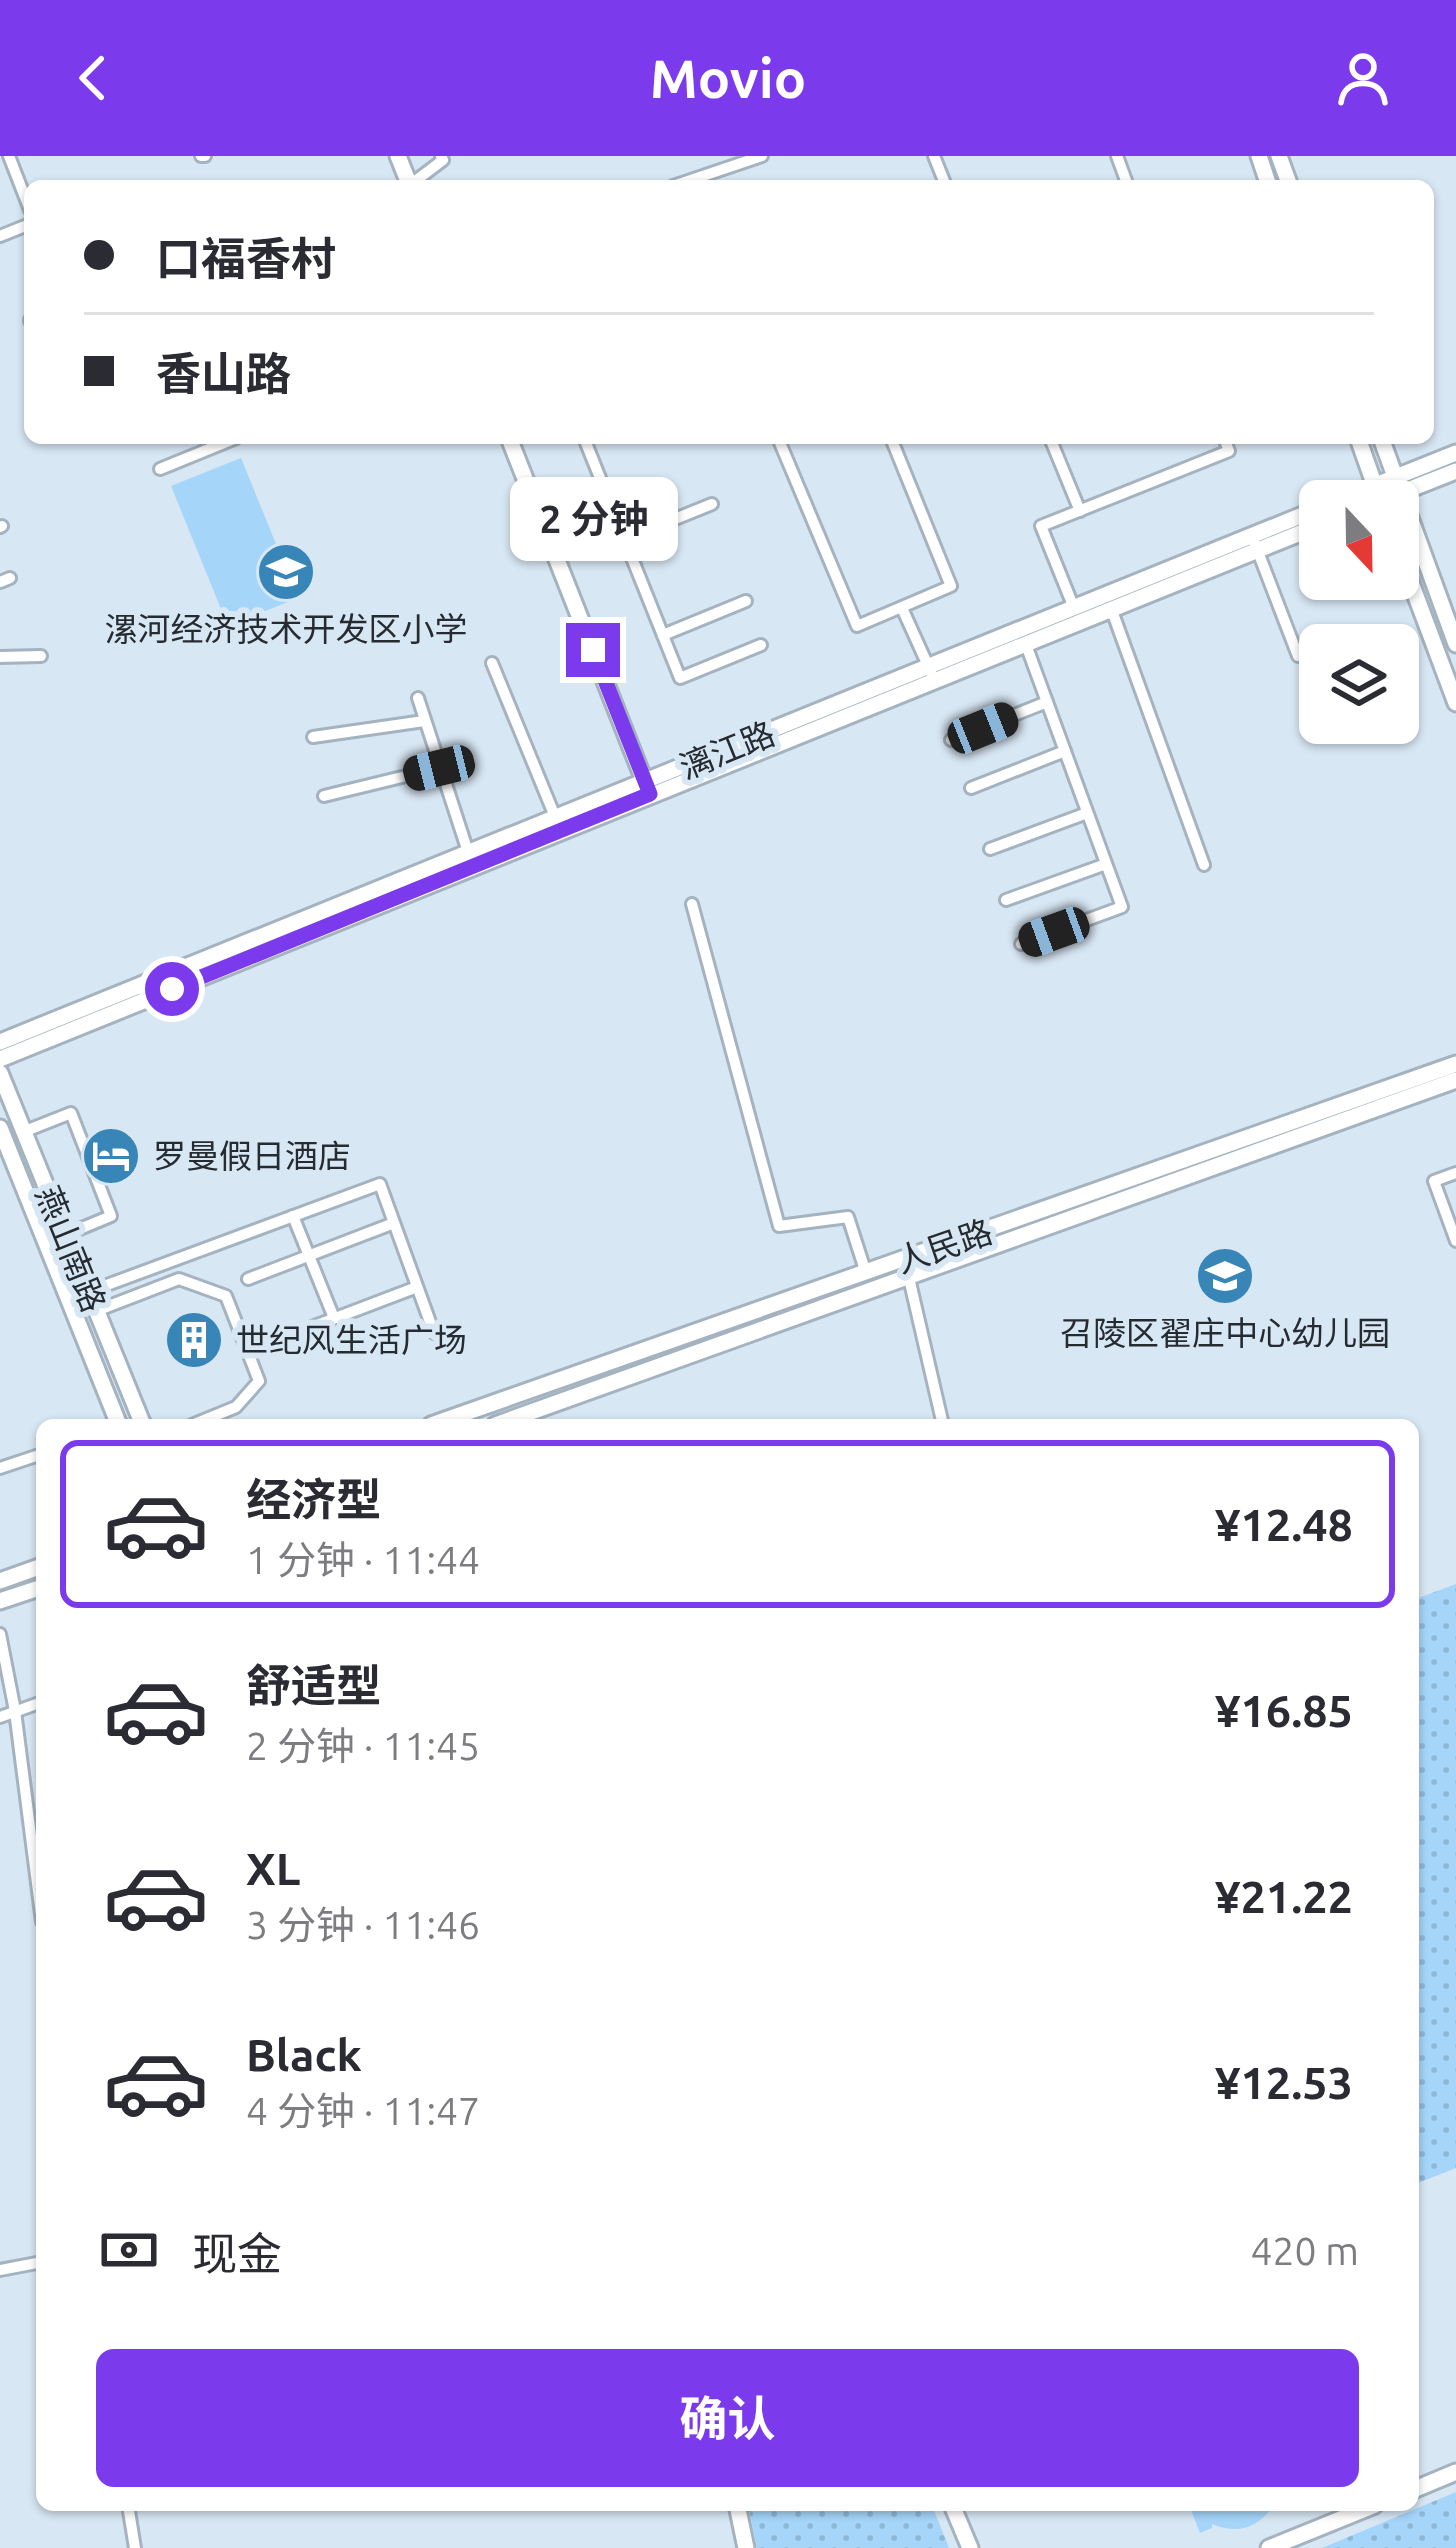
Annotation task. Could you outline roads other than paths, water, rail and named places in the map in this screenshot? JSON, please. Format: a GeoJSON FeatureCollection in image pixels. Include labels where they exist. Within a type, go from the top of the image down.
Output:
{"type":"FeatureCollection","features":[{"type":"Feature","properties":{"kind":"street"},"geometry":{"type":"LineString","coordinates":[[9,156],[24,195]]}},
{"type":"Feature","properties":{"kind":"street"},"geometry":{"type":"LineString","coordinates":[[417,180],[443,160],[441,156]]}},
{"type":"Feature","properties":{"kind":"street"},"geometry":{"type":"LineString","coordinates":[[691,180],[763,156]]}},
{"type":"Feature","properties":{"kind":"street"},"geometry":{"type":"LineString","coordinates":[[160,470],[222,444]]}},
{"type":"Feature","properties":{"kind":"street"},"geometry":{"type":"LineString","coordinates":[[511,444],[647,789]]}},
{"type":"Feature","properties":{"kind":"street"},"geometry":{"type":"LineString","coordinates":[[586,444],[680,678],[761,645]]}},
{"type":"Feature","properties":{"kind":"street"},"geometry":{"type":"LineString","coordinates":[[781,444],[857,626],[951,586],[893,444]]}},
{"type":"Feature","properties":{"kind":"street"},"geometry":{"type":"LineString","coordinates":[[1052,444],[1080,511]]}},
{"type":"Feature","properties":{"kind":"street"},"geometry":{"type":"LineString","coordinates":[[1074,608],[1041,526],[1229,451],[1226,444]]}},
{"type":"Feature","properties":{"kind":"street"},"geometry":{"type":"LineString","coordinates":[[1360,444],[1373,480]]}},
{"type":"Feature","properties":{"kind":"street"},"geometry":{"type":"LineString","coordinates":[[1383,444],[1396,480]]}},
{"type":"Feature","properties":{"kind":"street"},"geometry":{"type":"LineString","coordinates":[[1407,480],[1456,453]]}},
{"type":"Feature","properties":{"kind":"street"},"geometry":{"type":"LineString","coordinates":[[1419,480],[1456,471]]}},
{"type":"Feature","properties":{"kind":"street"},"geometry":{"type":"LineString","coordinates":[[540,517],[605,490]]}},
{"type":"Feature","properties":{"kind":"street"},"geometry":{"type":"LineString","coordinates":[[625,539],[712,504]]}},
{"type":"Feature","properties":{"kind":"street","name":"漓江路"},"geometry":{"type":"LineString","coordinates":[[932,673],[1111,608],[1299,519]]}},
{"type":"Feature","properties":{"kind":"street","name":"漓江路"},"geometry":{"type":"LineString","coordinates":[[0,1059],[932,673],[1074,608],[1299,531]]}},
{"type":"Feature","properties":{"kind":"street"},"geometry":{"type":"LineString","coordinates":[[1255,543],[1298,656]]}},
{"type":"Feature","properties":{"kind":"street"},"geometry":{"type":"LineString","coordinates":[[1419,543],[1456,644]]}},
{"type":"Feature","properties":{"kind":"street"},"geometry":{"type":"LineString","coordinates":[[1417,600],[1456,703]]}},
{"type":"Feature","properties":{"kind":"street"},"geometry":{"type":"LineString","coordinates":[[663,634],[746,601]]}},
{"type":"Feature","properties":{"kind":"street"},"geometry":{"type":"LineString","coordinates":[[902,608],[932,673]]}},
{"type":"Feature","properties":{"kind":"street"},"geometry":{"type":"LineString","coordinates":[[1111,608],[1204,865]]}},
{"type":"Feature","properties":{"kind":"street"},"geometry":{"type":"LineString","coordinates":[[1021,944],[1122,907],[1025,642]]}},
{"type":"Feature","properties":{"kind":"street"},"geometry":{"type":"LineString","coordinates":[[0,657],[41,656]]}},
{"type":"Feature","properties":{"kind":"street"},"geometry":{"type":"LineString","coordinates":[[492,663],[556,819]]}},
{"type":"Feature","properties":{"kind":"street"},"geometry":{"type":"LineString","coordinates":[[418,698],[471,861]]}},
{"type":"Feature","properties":{"kind":"street"},"geometry":{"type":"LineString","coordinates":[[951,740],[1047,702]]}},
{"type":"Feature","properties":{"kind":"street"},"geometry":{"type":"LineString","coordinates":[[313,736],[424,722]]}},
{"type":"Feature","properties":{"kind":"street"},"geometry":{"type":"LineString","coordinates":[[971,788],[1065,751]]}},
{"type":"Feature","properties":{"kind":"street"},"geometry":{"type":"LineString","coordinates":[[324,796],[439,768]]}},
{"type":"Feature","properties":{"kind":"street","name":"漓江路"},"geometry":{"type":"LineString","coordinates":[[0,1042],[471,861],[556,819],[647,789]]}},
{"type":"Feature","properties":{"kind":"street"},"geometry":{"type":"LineString","coordinates":[[990,849],[1088,813]]}},
{"type":"Feature","properties":{"kind":"street"},"geometry":{"type":"LineString","coordinates":[[1006,900],[1106,864]]}},
{"type":"Feature","properties":{"kind":"street"},"geometry":{"type":"LineString","coordinates":[[692,904],[779,1226],[848,1217],[866,1273]]}},
{"type":"Feature","properties":{"kind":"street","name":"燕山南路"},"geometry":{"type":"LineString","coordinates":[[0,1073],[141,1419]]}},
{"type":"Feature","properties":{"kind":"street","name":"人民路"},"geometry":{"type":"LineString","coordinates":[[448,1419],[866,1273],[1455,1078]]}},
{"type":"Feature","properties":{"kind":"street","name":"人民路"},"geometry":{"type":"LineString","coordinates":[[510,1419],[1455,1078]]}},
{"type":"Feature","properties":{"kind":"street"},"geometry":{"type":"LineString","coordinates":[[23,1132],[71,1112],[111,1216],[50,1254]]}},
{"type":"Feature","properties":{"kind":"street","name":"燕山南路"},"geometry":{"type":"LineString","coordinates":[[0,1128],[117,1419]]}},
{"type":"Feature","properties":{"kind":"street"},"geometry":{"type":"LineString","coordinates":[[1456,1173],[1434,1181],[1450,1209],[1456,1241]]}},
{"type":"Feature","properties":{"kind":"street"},"geometry":{"type":"LineString","coordinates":[[88,1292],[380,1184],[434,1333]]}},
{"type":"Feature","properties":{"kind":"street"},"geometry":{"type":"LineString","coordinates":[[293,1216],[334,1318]]}},
{"type":"Feature","properties":{"kind":"street"},"geometry":{"type":"LineString","coordinates":[[248,1280],[394,1223]]}},
{"type":"Feature","properties":{"kind":"street"},"geometry":{"type":"LineString","coordinates":[[908,1277],[943,1419]]}},
{"type":"Feature","properties":{"kind":"street"},"geometry":{"type":"LineString","coordinates":[[96,1311],[179,1279],[226,1296],[259,1381],[228,1410],[206,1419]]}},
{"type":"Feature","properties":{"kind":"street"},"geometry":{"type":"LineString","coordinates":[[283,1338],[417,1287]]}},
{"type":"Feature","properties":{"kind":"street"},"geometry":{"type":"LineString","coordinates":[[486,1405],[491,1419]]}},
{"type":"Feature","properties":{"kind":"street"},"geometry":{"type":"LineString","coordinates":[[228,1410],[232,1419]]}},
{"type":"Feature","properties":{"kind":"street"},"geometry":{"type":"LineString","coordinates":[[0,1468],[36,1456]]}},
{"type":"Feature","properties":{"kind":"street"},"geometry":{"type":"LineString","coordinates":[[0,1581],[36,1568]]}},
{"type":"Feature","properties":{"kind":"street"},"geometry":{"type":"LineString","coordinates":[[0,1601],[36,1588]]}},
{"type":"Feature","properties":{"kind":"street"},"geometry":{"type":"LineString","coordinates":[[0,1634],[36,1875]]}},
{"type":"Feature","properties":{"kind":"street"},"geometry":{"type":"LineString","coordinates":[[0,1717],[36,1704]]}},
{"type":"Feature","properties":{"kind":"street"},"geometry":{"type":"LineString","coordinates":[[0,2270],[36,2263]]}},
{"type":"Feature","properties":{"kind":"street"},"geometry":{"type":"LineString","coordinates":[[1419,2487],[1456,2472]]}},
{"type":"Feature","properties":{"kind":"street"},"geometry":{"type":"LineString","coordinates":[[129,2511],[135,2548]]}},
{"type":"Feature","properties":{"kind":"street"},"geometry":{"type":"LineString","coordinates":[[737,2511],[746,2548]]}},
{"type":"Feature","properties":{"kind":"street"},"geometry":{"type":"LineString","coordinates":[[955,2511],[970,2548]]}},
{"type":"Feature","properties":{"kind":"street"},"geometry":{"type":"LineString","coordinates":[[1269,2548],[1360,2511]]}},
{"type":"Feature","properties":{"kind":"place","name":"漯河经济技术开发区小学"},"geometry":{"type":"Point","coordinates":[286,572]}},
{"type":"Feature","properties":{"kind":"place","name":"罗曼假日酒店"},"geometry":{"type":"Point","coordinates":[111,1156]}},
{"type":"Feature","properties":{"kind":"place","name":"召陵区翟庄中心幼儿园"},"geometry":{"type":"Point","coordinates":[1225,1276]}},
{"type":"Feature","properties":{"kind":"place","name":"世纪风生活广场"},"geometry":{"type":"Point","coordinates":[194,1340]}}]}
